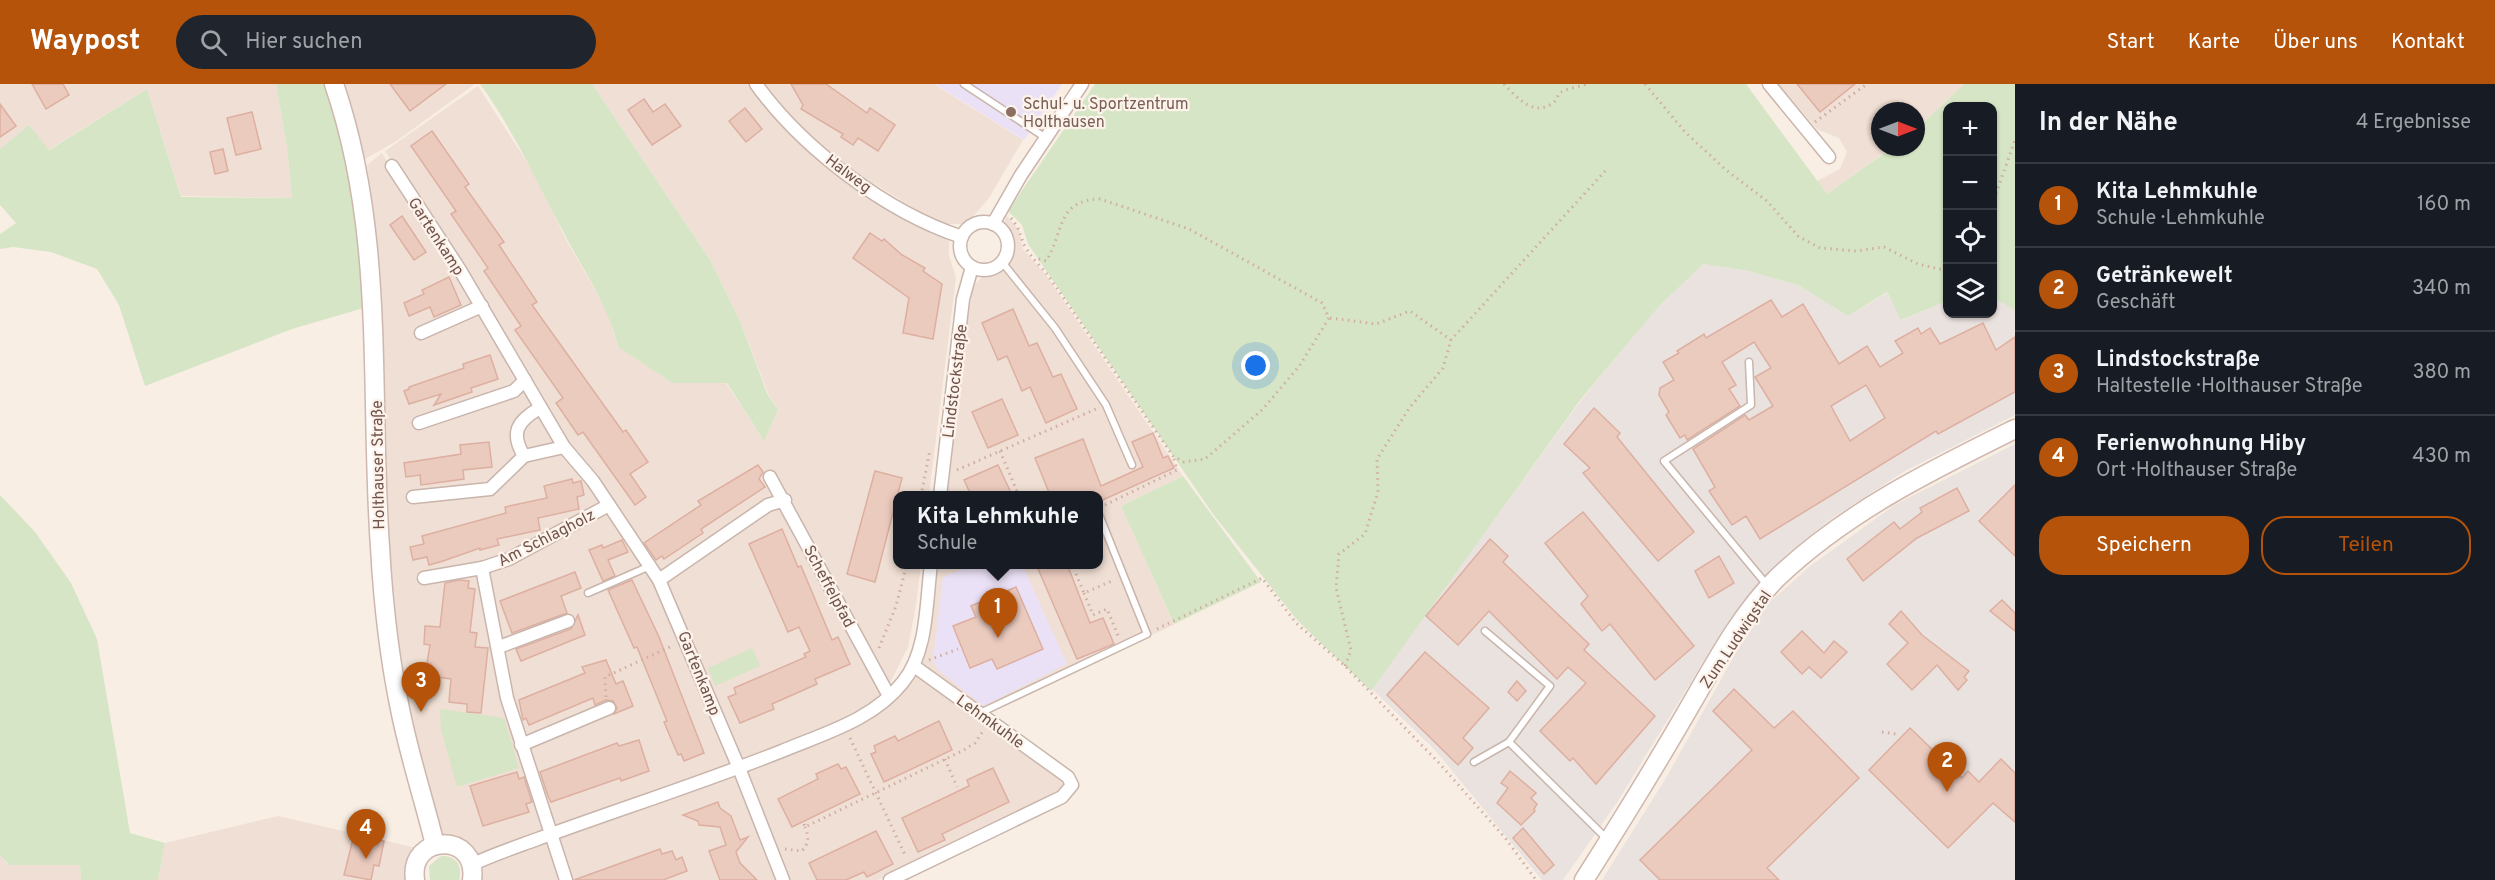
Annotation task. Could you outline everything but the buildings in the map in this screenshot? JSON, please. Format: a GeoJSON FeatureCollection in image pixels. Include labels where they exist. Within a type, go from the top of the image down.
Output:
{"type":"FeatureCollection","features":[{"type":"Feature","properties":{"kind":"street","name":"Holthauser Straße"},"geometry":{"type":"LineString","coordinates":[[334,84],[356,158],[368,234],[375,331],[378,517],[389,646],[400,710],[435,845]]}},
{"type":"Feature","properties":{"kind":"street","name":"Halweg"},"geometry":{"type":"LineString","coordinates":[[756,84],[790,126],[867,188],[915,218],[962,237]]}},
{"type":"Feature","properties":{"kind":"street"},"geometry":{"type":"LineString","coordinates":[[993,224],[1082,84]]}},
{"type":"Feature","properties":{"kind":"street"},"geometry":{"type":"LineString","coordinates":[[1769,84],[1829,158]]}},
{"type":"Feature","properties":{"kind":"street","name":"Gartenkamp"},"geometry":{"type":"LineString","coordinates":[[392,165],[482,306],[564,447],[609,505],[659,579],[686,639],[783,880]]}},
{"type":"Feature","properties":{"kind":"street"},"geometry":{"type":"LineString","coordinates":[[993,224],[1000,228],[1007,240],[1007,255],[995,268],[985,270],[972,267],[964,258],[961,247],[962,237],[974,225],[993,224]]}},
{"type":"Feature","properties":{"kind":"street","name":"Lindstockstraße"},"geometry":{"type":"LineString","coordinates":[[941,491],[963,299],[972,267]]}},
{"type":"Feature","properties":{"kind":"street"},"geometry":{"type":"LineString","coordinates":[[421,333],[482,306]]}},
{"type":"Feature","properties":{"kind":"street"},"geometry":{"type":"LineString","coordinates":[[419,423],[514,391],[525,380]]}},
{"type":"Feature","properties":{"kind":"street"},"geometry":{"type":"LineString","coordinates":[[524,456],[517,445],[518,426],[524,417],[540,408]]}},
{"type":"Feature","properties":{"kind":"street","name":"Zum Ludwigstal"},"geometry":{"type":"LineString","coordinates":[[1584,880],[1725,647],[1769,588],[1828,533],[1886,495],[2015,429]]}},
{"type":"Feature","properties":{"kind":"street"},"geometry":{"type":"LineString","coordinates":[[413,497],[490,489],[524,456],[564,447]]}},
{"type":"Feature","properties":{"kind":"street","name":"Scheffelpfad"},"geometry":{"type":"LineString","coordinates":[[770,477],[785,500],[889,696]]}},
{"type":"Feature","properties":{"kind":"street"},"geometry":{"type":"LineString","coordinates":[[659,579],[768,505],[785,500]]}},
{"type":"Feature","properties":{"kind":"street","name":"Am Schlagholz"},"geometry":{"type":"LineString","coordinates":[[424,578],[482,568],[508,559],[609,505]]}},
{"type":"Feature","properties":{"kind":"street","name":"Am Schlagholz"},"geometry":{"type":"LineString","coordinates":[[482,568],[507,698],[566,880]]}},
{"type":"Feature","properties":{"kind":"street"},"geometry":{"type":"LineString","coordinates":[[415,880],[417,861],[427,849],[435,845],[457,847],[471,872],[550,834],[739,768],[845,726],[871,712],[903,682],[914,666],[920,651],[930,569]]}},
{"type":"Feature","properties":{"kind":"street"},"geometry":{"type":"LineString","coordinates":[[499,647],[568,621]]}},
{"type":"Feature","properties":{"kind":"street","name":"Lehmkuhle"},"geometry":{"type":"LineString","coordinates":[[912,869],[1062,797],[1072,785],[1068,777],[914,666]]}},
{"type":"Feature","properties":{"kind":"street"},"geometry":{"type":"LineString","coordinates":[[521,745],[609,708]]}},
{"type":"Feature","properties":{"kind":"street"},"geometry":{"type":"LineString","coordinates":[[890,880],[912,869]]}},
{"type":"Feature","properties":{"kind":"lane"},"geometry":{"type":"LineString","coordinates":[[964,84],[1046,138]]}},
{"type":"Feature","properties":{"kind":"lane"},"geometry":{"type":"LineString","coordinates":[[1002,262],[1055,328],[1106,405],[1132,465]]}},
{"type":"Feature","properties":{"kind":"lane"},"geometry":{"type":"LineString","coordinates":[[1749,362],[1751,405],[1664,461],[1769,588]]}},
{"type":"Feature","properties":{"kind":"lane"},"geometry":{"type":"LineString","coordinates":[[984,717],[1122,644],[1147,634],[1103,523]]}},
{"type":"Feature","properties":{"kind":"lane"},"geometry":{"type":"LineString","coordinates":[[588,593],[650,566]]}},
{"type":"Feature","properties":{"kind":"lane"},"geometry":{"type":"LineString","coordinates":[[1474,762],[1509,742],[1550,686],[1485,631]]}},
{"type":"Feature","properties":{"kind":"lane"},"geometry":{"type":"LineString","coordinates":[[1509,742],[1609,841]]}},
{"type":"Feature","properties":{"kind":"path"},"geometry":{"type":"LineString","coordinates":[[1504,84],[1520,101],[1538,107],[1546,107],[1561,93],[1587,84]]}},
{"type":"Feature","properties":{"kind":"path"},"geometry":{"type":"LineString","coordinates":[[1646,84],[1685,132],[1726,170],[1767,201],[1798,236],[1820,248],[1856,251],[1884,248],[1918,264],[1943,270]]}},
{"type":"Feature","properties":{"kind":"path"},"geometry":{"type":"LineString","coordinates":[[1806,129],[1867,84]]}},
{"type":"Feature","properties":{"kind":"path"},"geometry":{"type":"LineString","coordinates":[[1997,190],[2015,140]]}},
{"type":"Feature","properties":{"kind":"path"},"geometry":{"type":"LineString","coordinates":[[1345,666],[1351,650],[1336,588],[1339,554],[1365,534],[1378,492],[1377,459],[1410,407],[1443,368],[1451,340],[1606,169]]}},
{"type":"Feature","properties":{"kind":"path"},"geometry":{"type":"LineString","coordinates":[[1035,258],[1046,261],[1063,218],[1072,208],[1085,199],[1101,199],[1189,229],[1322,303],[1329,318]]}},
{"type":"Feature","properties":{"kind":"path"},"geometry":{"type":"LineString","coordinates":[[1002,207],[1021,229],[1025,246],[1173,456],[1177,470],[1103,507]]}},
{"type":"Feature","properties":{"kind":"path"},"geometry":{"type":"LineString","coordinates":[[1329,318],[1376,324],[1410,311],[1451,340]]}},
{"type":"Feature","properties":{"kind":"path"},"geometry":{"type":"LineString","coordinates":[[1173,456],[1184,462],[1205,459],[1263,409],[1300,365],[1329,318]]}},
{"type":"Feature","properties":{"kind":"path"},"geometry":{"type":"LineString","coordinates":[[943,477],[1106,405]]}},
{"type":"Feature","properties":{"kind":"path"},"geometry":{"type":"LineString","coordinates":[[1000,451],[1017,491]]}},
{"type":"Feature","properties":{"kind":"path"},"geometry":{"type":"LineString","coordinates":[[871,663],[896,606],[907,569]]}},
{"type":"Feature","properties":{"kind":"path"},"geometry":{"type":"LineString","coordinates":[[1076,574],[1093,615],[1107,609],[1122,644]]}},
{"type":"Feature","properties":{"kind":"path"},"geometry":{"type":"LineString","coordinates":[[1084,593],[1124,576]]}},
{"type":"Feature","properties":{"kind":"path"},"geometry":{"type":"LineString","coordinates":[[1147,634],[1262,578],[1296,622],[1345,666],[1439,763],[1506,839],[1536,880]]}},
{"type":"Feature","properties":{"kind":"path"},"geometry":{"type":"LineString","coordinates":[[609,708],[604,689],[605,677],[686,639]]}},
{"type":"Feature","properties":{"kind":"path"},"geometry":{"type":"LineString","coordinates":[[914,666],[958,649]]}},
{"type":"Feature","properties":{"kind":"path"},"geometry":{"type":"LineString","coordinates":[[768,842],[792,852],[802,851],[807,844],[808,836],[805,826],[975,743],[984,717]]}},
{"type":"Feature","properties":{"kind":"path"},"geometry":{"type":"LineString","coordinates":[[845,726],[912,869]]}},
{"type":"Feature","properties":{"kind":"path"},"geometry":{"type":"LineString","coordinates":[[1882,732],[1896,734]]}},
{"type":"Feature","properties":{"kind":"path"},"geometry":{"type":"LineString","coordinates":[[945,759],[957,786]]}},
{"type":"Feature","properties":{"kind":"shaded area"},"geometry":{"type":"Polygon","coordinates":[[[0,84],[276,84],[287,148],[292,198],[181,196],[147,89],[48,150],[29,125],[0,149],[0,84]]]}},
{"type":"Feature","properties":{"kind":"shaded area"},"geometry":{"type":"Polygon","coordinates":[[[342,84],[475,84],[395,142],[365,159],[342,84]]]}},
{"type":"Feature","properties":{"kind":"shaded area"},"geometry":{"type":"Polygon","coordinates":[[[592,84],[750,84],[785,130],[852,185],[912,224],[949,241],[949,256],[956,277],[929,491],[893,491],[893,569],[920,569],[908,647],[888,687],[775,472],[767,477],[780,498],[660,576],[579,462],[451,248],[385,151],[478,86],[536,176],[564,236],[607,311],[618,347],[672,383],[726,383],[764,441],[778,410],[768,393],[740,321],[710,260],[592,84]]]}},
{"type":"Feature","properties":{"kind":"shaded area"},"geometry":{"type":"Polygon","coordinates":[[[765,84],[934,84],[1023,140],[989,198],[971,219],[961,224],[940,224],[860,175],[792,121],[765,84]]]}},
{"type":"Feature","properties":{"kind":"shaded area","name":"Schul- u. Sportzentrum Holthausen"},"geometry":{"type":"Polygon","coordinates":[[[935,84],[1062,84],[1024,140],[935,84]]]}},
{"type":"Feature","properties":{"kind":"shaded area"},"geometry":{"type":"Polygon","coordinates":[[[1778,84],[1964,84],[1925,121],[1925,102],[1871,102],[1871,156],[1880,156],[1827,194],[1817,181],[1840,169],[1847,152],[1839,138],[1817,129],[1778,84]]]}},
{"type":"Feature","properties":{"kind":"shaded area"},"geometry":{"type":"Polygon","coordinates":[[[382,153],[514,373],[657,583],[735,766],[472,858],[438,839],[400,668],[386,543],[378,270],[367,165],[382,153]]]}},
{"type":"Feature","properties":{"kind":"shaded area"},"geometry":{"type":"Polygon","coordinates":[[[1006,215],[1019,230],[1023,249],[1046,275],[1183,476],[1121,506],[1174,625],[1114,652],[1111,646],[982,710],[922,665],[935,569],[1103,569],[1103,491],[946,491],[972,287],[982,277],[999,272],[1012,255],[1011,240],[1004,225],[1006,215]]]}},
{"type":"Feature","properties":{"kind":"shaded area"},"geometry":{"type":"Polygon","coordinates":[[[1703,264],[1747,271],[1798,285],[1848,316],[1887,293],[1902,320],[1943,303],[1943,318],[1997,318],[1997,300],[2015,310],[2015,415],[1905,471],[1828,521],[1787,554],[1746,599],[1719,636],[1618,801],[1563,880],[1542,880],[1435,750],[1371,688],[1582,399],[1659,305],[1703,264]]]}},
{"type":"Feature","properties":{"kind":"shaded area"},"geometry":{"type":"Polygon","coordinates":[[[2015,444],[2015,880],[1602,880],[1666,778],[1737,651],[1769,603],[1809,567],[1896,504],[2015,444]]]}},
{"type":"Feature","properties":{"kind":"shaded area"},"geometry":{"type":"Polygon","coordinates":[[[784,503],[883,694],[844,720],[740,762],[666,580],[768,508],[784,503]]]}},
{"type":"Feature","properties":{"kind":"shaded area"},"geometry":{"type":"Polygon","coordinates":[[[963,569],[1024,569],[1067,664],[983,706],[937,669],[933,660],[943,577],[963,569]]]}},
{"type":"Feature","properties":{"kind":"shaded area"},"geometry":{"type":"Polygon","coordinates":[[[916,675],[1068,785],[1061,795],[878,880],[786,880],[746,775],[751,769],[857,726],[880,713],[916,675]]]}},
{"type":"Feature","properties":{"kind":"shaded area"},"geometry":{"type":"Polygon","coordinates":[[[736,774],[778,880],[475,880],[477,869],[509,855],[736,774]]]}},
{"type":"Feature","properties":{"kind":"shaded area"},"geometry":{"type":"Polygon","coordinates":[[[278,816],[421,849],[412,880],[158,880],[165,843],[278,816]]]}},
{"type":"Feature","properties":{"kind":"shaded area"},"geometry":{"type":"Polygon","coordinates":[[[0,855],[8,865],[80,865],[81,880],[0,880],[0,855]]]}},
{"type":"Feature","properties":{"kind":"green space"},"geometry":{"type":"Polygon","coordinates":[[[276,84],[328,84],[351,160],[367,307],[292,329],[145,386],[119,305],[97,269],[51,252],[13,247],[0,249],[0,234],[16,223],[0,205],[0,149],[29,125],[49,150],[147,89],[181,197],[292,198],[287,147],[276,84]]]}},
{"type":"Feature","properties":{"kind":"green space"},"geometry":{"type":"Polygon","coordinates":[[[480,84],[592,84],[710,260],[740,321],[767,393],[778,410],[764,441],[727,383],[672,383],[618,347],[609,318],[596,292],[516,140],[480,84]]]}},
{"type":"Feature","properties":{"kind":"green space"},"geometry":{"type":"Polygon","coordinates":[[[1095,84],[1746,84],[1827,194],[1880,156],[1925,156],[1925,121],[1943,104],[1943,303],[1901,320],[1887,292],[1848,316],[1798,285],[1748,271],[1703,264],[1659,306],[1581,399],[1371,691],[1298,621],[1213,514],[1028,244],[1022,225],[1008,211],[1095,84]]]}},
{"type":"Feature","properties":{"kind":"green space"},"geometry":{"type":"Polygon","coordinates":[[[1964,84],[2015,84],[2015,310],[1997,300],[1997,102],[1945,102],[1964,84]]]}},
{"type":"Feature","properties":{"kind":"green space"},"geometry":{"type":"Polygon","coordinates":[[[1183,476],[1261,582],[1174,624],[1121,506],[1183,476]]]}},
{"type":"Feature","properties":{"kind":"green space"},"geometry":{"type":"Polygon","coordinates":[[[0,495],[35,532],[71,583],[97,639],[130,833],[165,843],[158,880],[81,880],[80,865],[9,865],[0,855],[0,495]]]}},
{"type":"Feature","properties":{"kind":"green space"},"geometry":{"type":"Polygon","coordinates":[[[752,648],[760,666],[715,686],[708,668],[752,648]]]}},
{"type":"Feature","properties":{"kind":"green space"},"geometry":{"type":"Polygon","coordinates":[[[440,709],[504,718],[519,768],[457,787],[441,730],[440,709]]]}},
{"type":"Feature","properties":{"kind":"green space"},"geometry":{"type":"Polygon","coordinates":[[[441,856],[451,857],[457,862],[460,870],[459,880],[430,880],[429,866],[441,856]]]}},
{"type":"Feature","properties":{"kind":"place","name":"Schul- u. Sportzentrum Holthausen"},"geometry":{"type":"Point","coordinates":[1011,112]}},
{"type":"Feature","properties":{"kind":"place","name":"Kita Lehmkuhle"},"geometry":{"type":"Point","coordinates":[998,638]}},
{"type":"Feature","properties":{"kind":"place","name":"Lindstockstraße"},"geometry":{"type":"Point","coordinates":[421,712]}},
{"type":"Feature","properties":{"kind":"place","name":"Getränkewelt"},"geometry":{"type":"Point","coordinates":[1947,792]}},
{"type":"Feature","properties":{"kind":"place","name":"Ferienwohnung Hiby"},"geometry":{"type":"Point","coordinates":[366,859]}}]}
